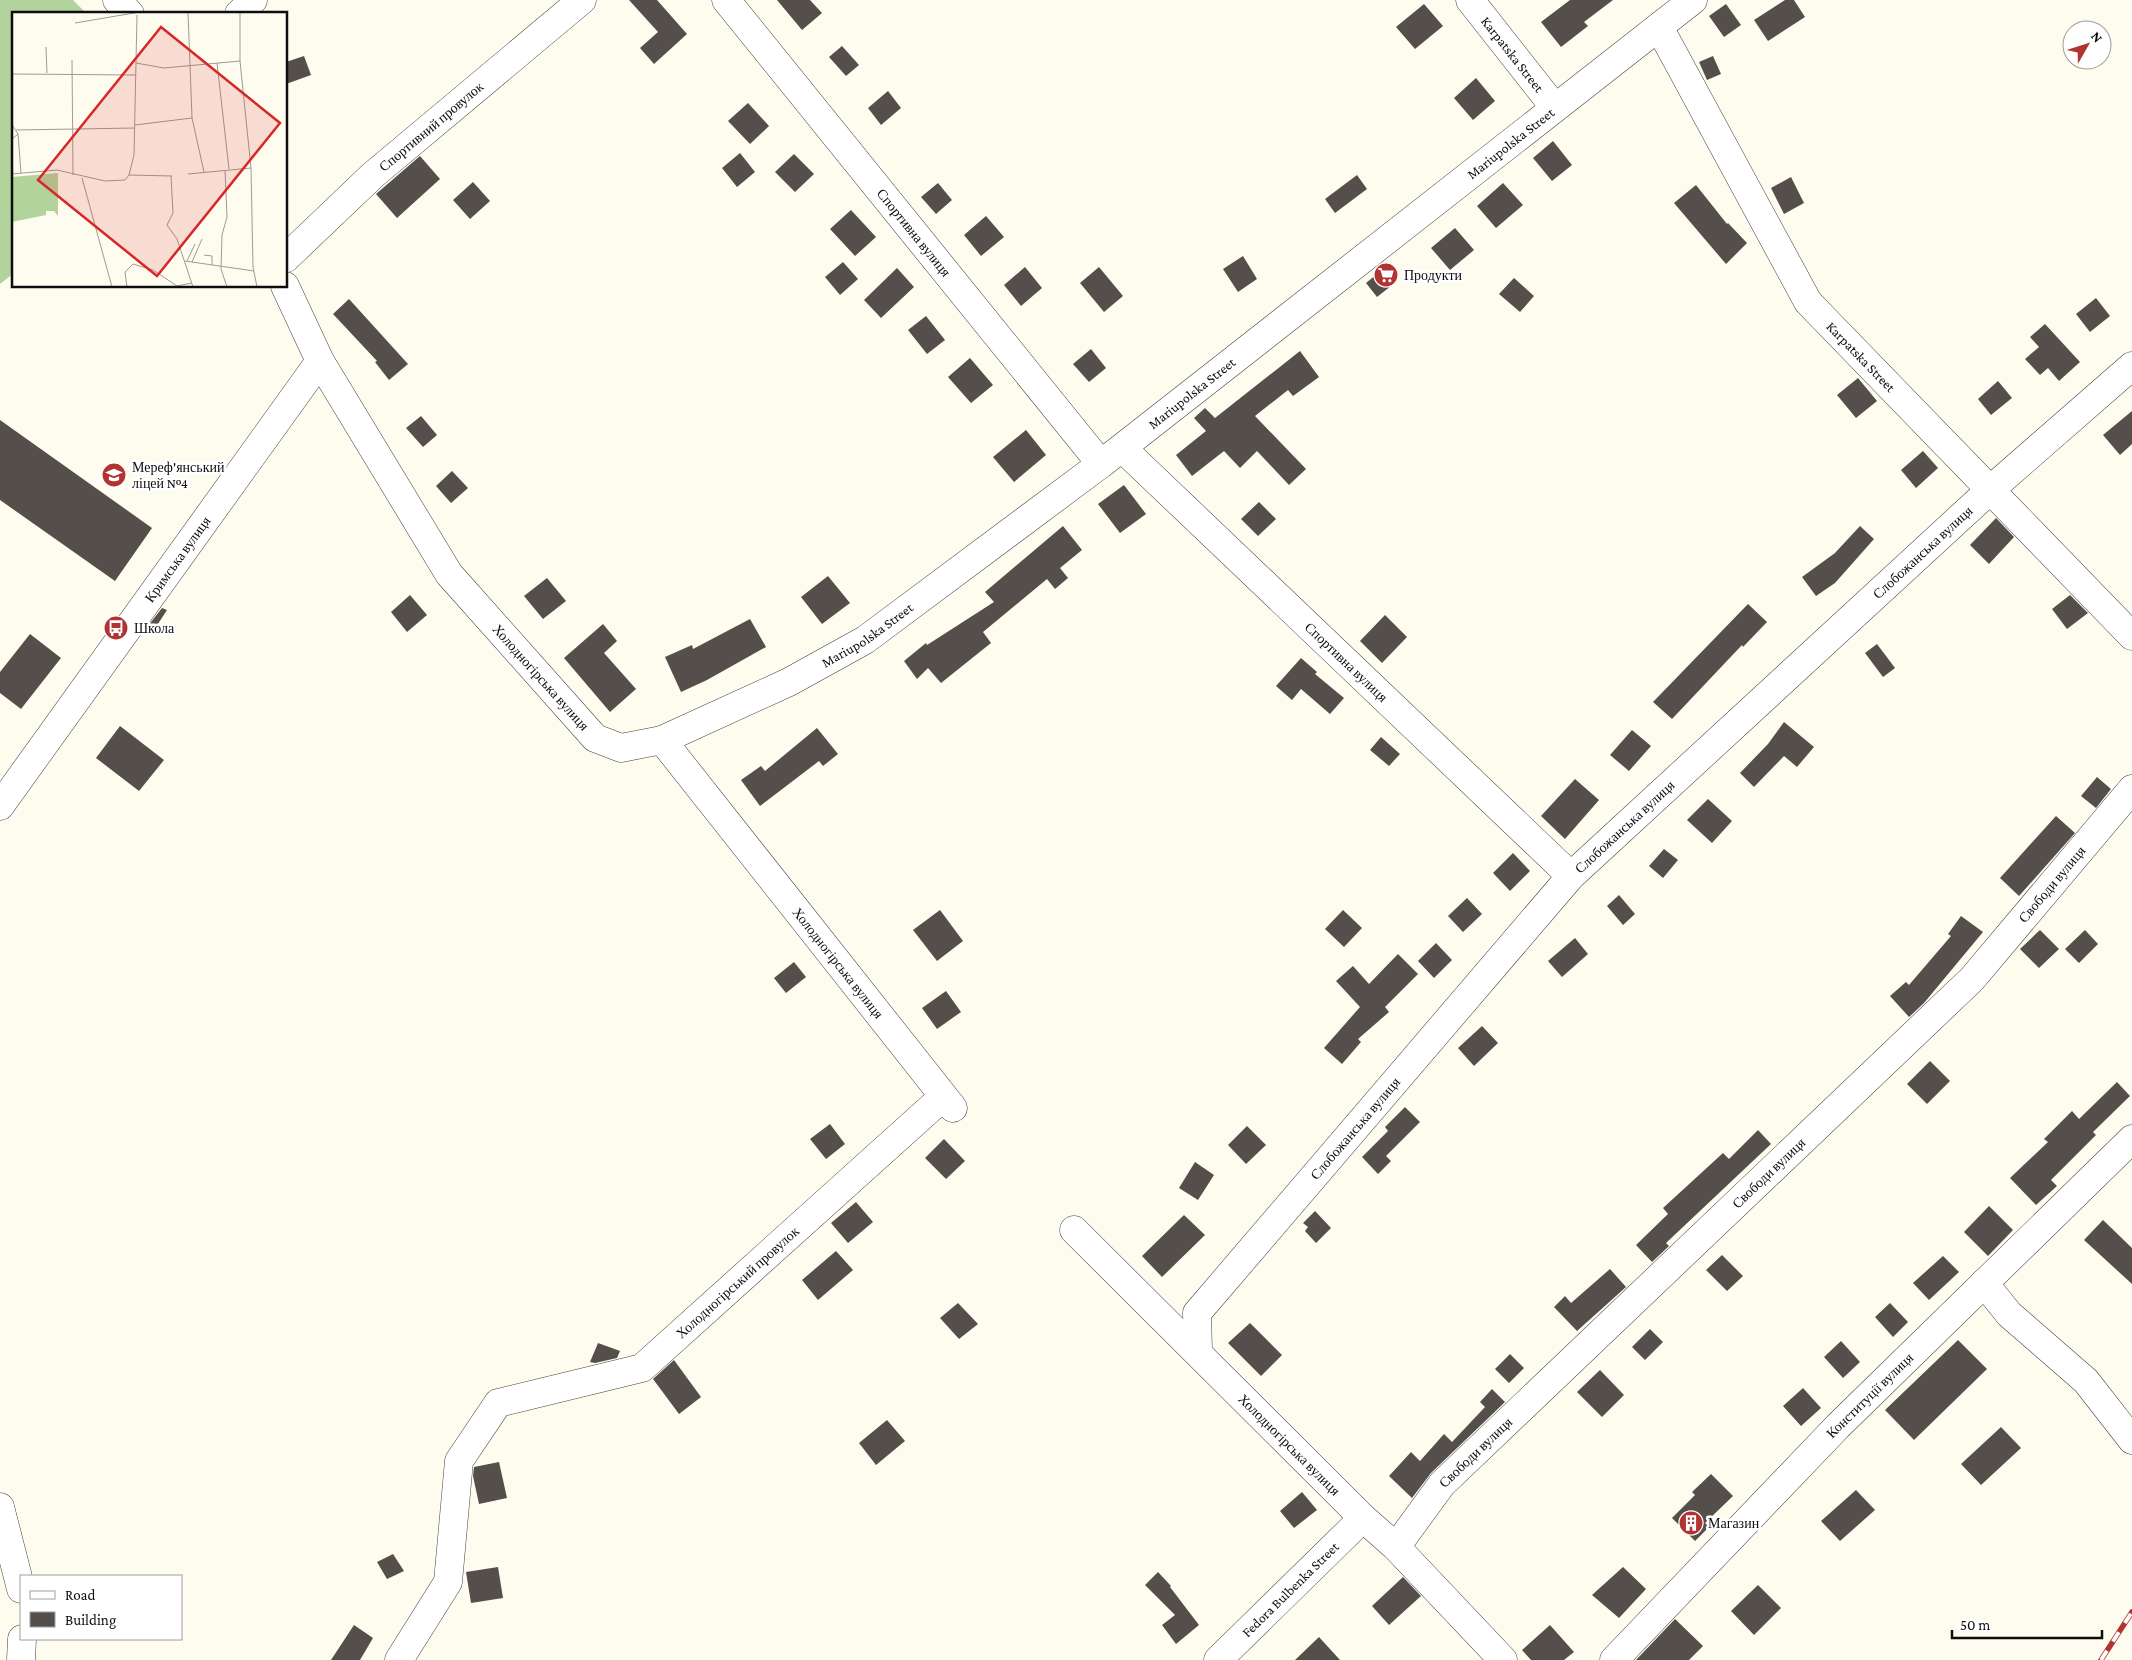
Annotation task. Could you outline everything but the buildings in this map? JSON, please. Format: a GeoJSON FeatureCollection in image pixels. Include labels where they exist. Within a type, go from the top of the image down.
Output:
{"type":"FeatureCollection","features":[{"type":"Feature","properties":{"kind":"street"},"geometry":{"type":"LineString","coordinates":[[117,0],[128,12]]}},
{"type":"Feature","properties":{"kind":"street"},"geometry":{"type":"LineString","coordinates":[[240,12],[253,0]]}},
{"type":"Feature","properties":{"kind":"street","name":"Спортивний провулок"},"geometry":{"type":"LineString","coordinates":[[288,256],[373,175],[582,0]]}},
{"type":"Feature","properties":{"kind":"street","name":"Спортивна вулиця"},"geometry":{"type":"LineString","coordinates":[[726,0],[1111,456],[1571,876]]}},
{"type":"Feature","properties":{"kind":"street","name":"Karpatska Street"},"geometry":{"type":"LineString","coordinates":[[1470,0],[1555,108]]}},
{"type":"Feature","properties":{"kind":"street","name":"Mariupolska Street"},"geometry":{"type":"LineString","coordinates":[[662,740],[789,682],[865,640],[1111,456],[1659,27],[1684,3]]}},
{"type":"Feature","properties":{"kind":"street","name":"Karpatska Street"},"geometry":{"type":"LineString","coordinates":[[1659,27],[1808,302],[2132,636]]}},
{"type":"Feature","properties":{"kind":"street","name":"Холодногірська вулиця"},"geometry":{"type":"LineString","coordinates":[[286,288],[320,361],[449,574],[595,738],[620,748],[662,740],[948,1103]]}},
{"type":"Feature","properties":{"kind":"street","name":"Кримська вулиця"},"geometry":{"type":"LineString","coordinates":[[0,806],[320,361]]}},
{"type":"Feature","properties":{"kind":"street","name":"Слобожанська вулиця"},"geometry":{"type":"LineString","coordinates":[[1198,1351],[1197,1313],[1571,876],[1990,490],[2132,366]]}},
{"type":"Feature","properties":{"kind":"street","name":"Свободи вулиця"},"geometry":{"type":"LineString","coordinates":[[1396,1547],[1442,1484],[1972,979],[2132,789]]}},
{"type":"Feature","properties":{"kind":"street","name":"Холодногірський провулок"},"geometry":{"type":"LineString","coordinates":[[399,1660],[448,1582],[459,1461],[498,1403],[642,1368],[948,1103]]}},
{"type":"Feature","properties":{"kind":"street","name":"Конституції вулиця"},"geometry":{"type":"LineString","coordinates":[[1614,1660],[1838,1426],[2132,1139]]}},
{"type":"Feature","properties":{"kind":"street","name":"Холодногірська вулиця"},"geometry":{"type":"LineString","coordinates":[[1074,1230],[1198,1351],[1362,1518],[1396,1547],[1503,1660]]}},
{"type":"Feature","properties":{"kind":"street"},"geometry":{"type":"LineString","coordinates":[[1984,1283],[2010,1314],[2086,1381],[2132,1440]]}},
{"type":"Feature","properties":{"kind":"street"},"geometry":{"type":"LineString","coordinates":[[0,1507],[20,1585]]}},
{"type":"Feature","properties":{"kind":"street","name":"Fedora Bulbenka Street"},"geometry":{"type":"LineString","coordinates":[[1218,1660],[1362,1518]]}},
{"type":"Feature","properties":{"kind":"street"},"geometry":{"type":"LineString","coordinates":[[21,1660],[22,1640]]}},
{"type":"Feature","properties":{"kind":"green space"},"geometry":{"type":"Polygon","coordinates":[[[0,0],[73,0],[85,12],[12,12],[12,275],[0,284],[0,0]]]}},
{"type":"Feature","properties":{"kind":"railway"},"geometry":{"type":"LineString","coordinates":[[2101,1660],[2132,1612]]}},
{"type":"Feature","properties":{"kind":"place","name":"Продукти"},"geometry":{"type":"Point","coordinates":[1386,275]}},
{"type":"Feature","properties":{"kind":"place","name":"Мереф'янський ліцей №4"},"geometry":{"type":"Point","coordinates":[114,475]}},
{"type":"Feature","properties":{"kind":"place","name":"Школа"},"geometry":{"type":"Point","coordinates":[116,628]}},
{"type":"Feature","properties":{"kind":"place","name":"Магазин"},"geometry":{"type":"Point","coordinates":[1691,1523]}}]}
